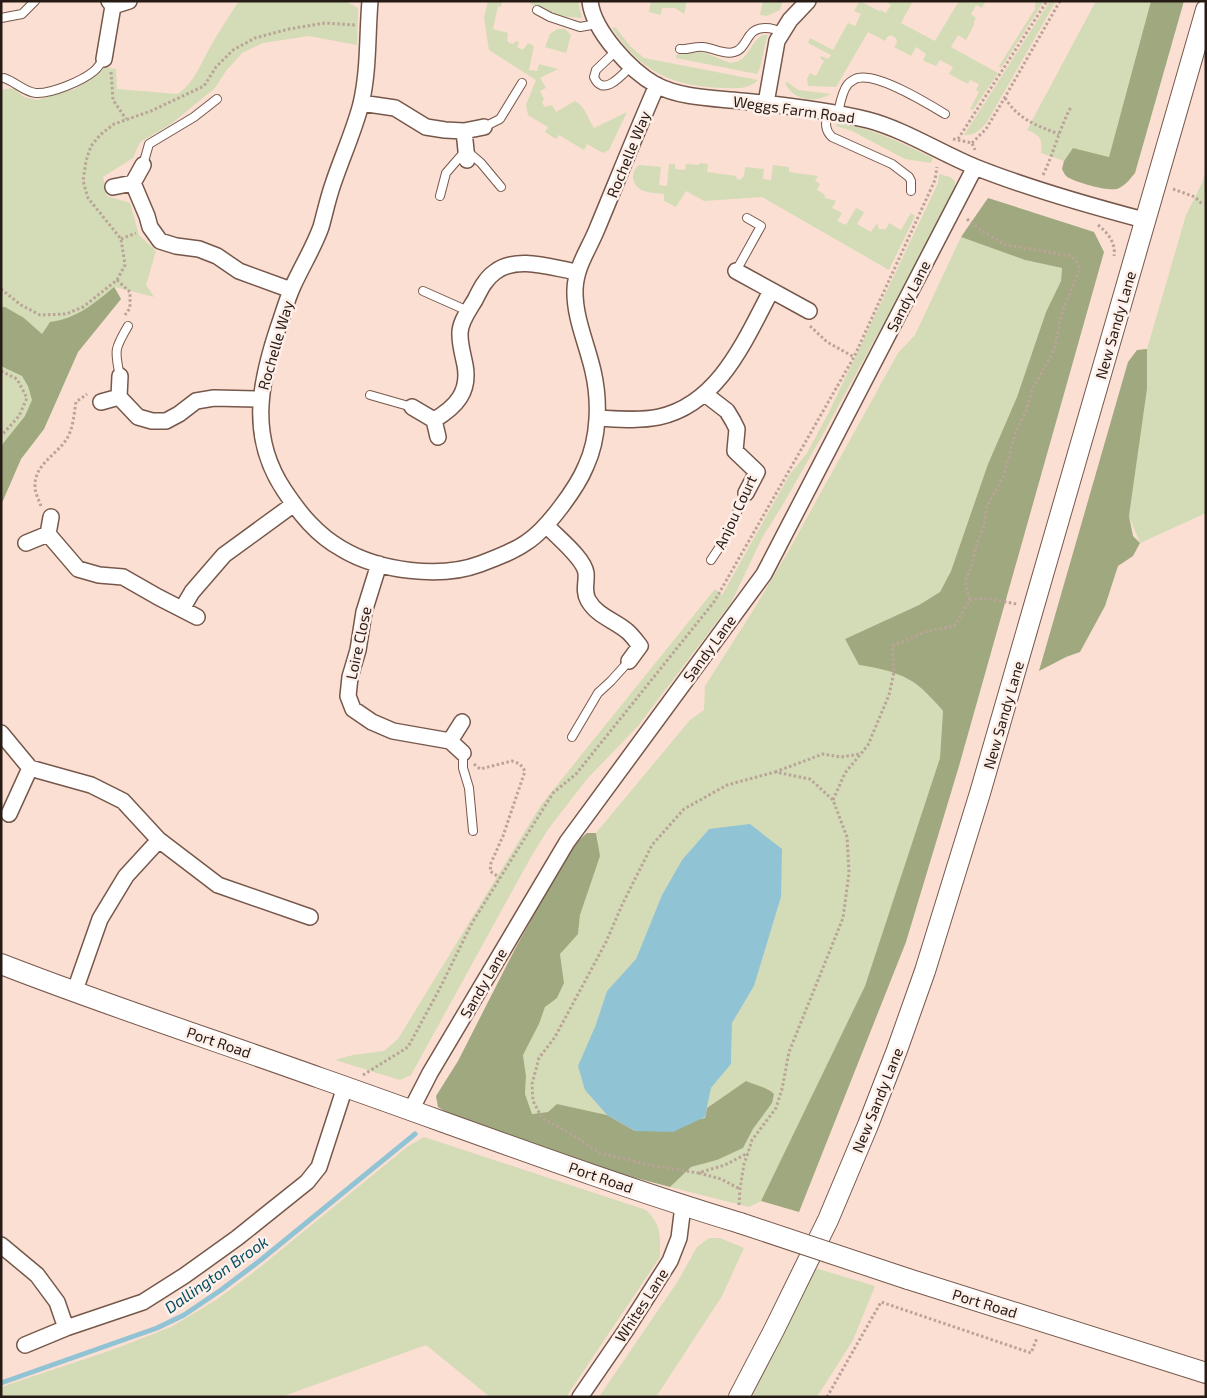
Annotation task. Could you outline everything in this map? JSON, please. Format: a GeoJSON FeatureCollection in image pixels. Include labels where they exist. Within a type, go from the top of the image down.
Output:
{"type":"FeatureCollection","features":[{"type":"Feature","properties":{"kind":"street"},"geometry":{"type":"LineString","coordinates":[[104,59],[111,3],[129,1]]}},
{"type":"Feature","properties":{"kind":"street","name":"Rochelle Way"},"geometry":{"type":"LineString","coordinates":[[370,1],[369,55],[361,103],[331,188],[320,230],[291,290],[264,373],[260,399],[260,422],[270,463],[280,484],[304,517],[330,542],[350,554],[379,564],[410,570],[440,572],[470,568],[500,556],[527,542],[546,526],[574,488],[587,466],[598,418],[594,372],[576,310],[577,272],[596,233],[657,85]]}},
{"type":"Feature","properties":{"kind":"street","name":"Weggs Farm Road"},"geometry":{"type":"LineString","coordinates":[[590,1],[597,24],[616,50],[631,66],[657,85],[685,95],[766,103],[871,121],[944,154],[1037,190],[1144,220]]}},
{"type":"Feature","properties":{"kind":"street"},"geometry":{"type":"LineString","coordinates":[[766,103],[777,41],[790,20],[808,1]]}},
{"type":"Feature","properties":{"kind":"street","name":"New Sandy Lane"},"geometry":{"type":"LineString","coordinates":[[738,1397],[774,1330],[828,1220],[868,1126],[925,971],[980,793],[1206,10]]}},
{"type":"Feature","properties":{"kind":"street"},"geometry":{"type":"LineString","coordinates":[[361,103],[395,108],[426,126],[445,130],[464,131],[484,128]]}},
{"type":"Feature","properties":{"kind":"street"},"geometry":{"type":"LineString","coordinates":[[464,131],[467,155]]}},
{"type":"Feature","properties":{"kind":"street"},"geometry":{"type":"LineString","coordinates":[[133,183],[143,165]]}},
{"type":"Feature","properties":{"kind":"street","name":"Sandy Lane"},"geometry":{"type":"LineString","coordinates":[[415,1112],[430,1073],[567,842],[764,574],[975,166]]}},
{"type":"Feature","properties":{"kind":"street"},"geometry":{"type":"LineString","coordinates":[[133,183],[148,216],[150,227],[160,241],[176,246],[199,248],[218,256],[239,271],[291,290]]}},
{"type":"Feature","properties":{"kind":"street"},"geometry":{"type":"LineString","coordinates":[[113,186],[133,183]]}},
{"type":"Feature","properties":{"kind":"street"},"geometry":{"type":"LineString","coordinates":[[434,420],[450,411],[464,390],[466,372],[459,332],[468,311],[484,284],[495,272],[507,266],[523,263],[577,272]]}},
{"type":"Feature","properties":{"kind":"street"},"geometry":{"type":"LineString","coordinates":[[736,271],[809,311]]}},
{"type":"Feature","properties":{"kind":"street"},"geometry":{"type":"LineString","coordinates":[[598,418],[633,420],[658,417],[693,404],[705,394],[736,357],[771,290]]}},
{"type":"Feature","properties":{"kind":"street"},"geometry":{"type":"LineString","coordinates":[[120,376],[119,397],[138,418],[152,421],[166,421],[196,401],[214,398],[260,399]]}},
{"type":"Feature","properties":{"kind":"street","name":"Anjou Court"},"geometry":{"type":"LineString","coordinates":[[705,394],[726,411],[737,430],[736,451],[757,472],[746,493]]}},
{"type":"Feature","properties":{"kind":"street"},"geometry":{"type":"LineString","coordinates":[[96,397],[119,397]]}},
{"type":"Feature","properties":{"kind":"street"},"geometry":{"type":"LineString","coordinates":[[412,407],[434,420],[438,437]]}},
{"type":"Feature","properties":{"kind":"street"},"geometry":{"type":"LineString","coordinates":[[182,609],[192,592],[224,554],[294,504]]}},
{"type":"Feature","properties":{"kind":"street"},"geometry":{"type":"LineString","coordinates":[[48,534],[52,517]]}},
{"type":"Feature","properties":{"kind":"street"},"geometry":{"type":"LineString","coordinates":[[546,526],[582,563],[586,573],[584,587],[587,599],[603,617],[628,632],[640,646],[628,661]]}},
{"type":"Feature","properties":{"kind":"street"},"geometry":{"type":"LineString","coordinates":[[48,534],[78,569],[99,575],[123,578],[197,616]]}},
{"type":"Feature","properties":{"kind":"street"},"geometry":{"type":"LineString","coordinates":[[26,543],[48,534]]}},
{"type":"Feature","properties":{"kind":"street","name":"Loire Close"},"geometry":{"type":"LineString","coordinates":[[379,564],[364,612],[358,650],[350,676],[348,696],[353,708],[372,722],[393,731],[450,741]]}},
{"type":"Feature","properties":{"kind":"street"},"geometry":{"type":"LineString","coordinates":[[462,722],[450,741],[463,754]]}},
{"type":"Feature","properties":{"kind":"street"},"geometry":{"type":"LineString","coordinates":[[1,733],[30,768],[91,784],[124,801],[159,840],[218,885],[310,917]]}},
{"type":"Feature","properties":{"kind":"street"},"geometry":{"type":"LineString","coordinates":[[9,814],[30,768]]}},
{"type":"Feature","properties":{"kind":"street"},"geometry":{"type":"LineString","coordinates":[[74,993],[100,919],[126,876],[159,840]]}},
{"type":"Feature","properties":{"kind":"street","name":"Port Road"},"geometry":{"type":"LineString","coordinates":[[1,964],[74,993],[351,1082],[415,1112],[683,1206],[1206,1373]]}},
{"type":"Feature","properties":{"kind":"street"},"geometry":{"type":"LineString","coordinates":[[25,1345],[66,1328],[143,1302],[184,1276],[237,1238],[307,1182],[318,1167],[351,1082]]}},
{"type":"Feature","properties":{"kind":"street","name":"Whites Lane"},"geometry":{"type":"LineString","coordinates":[[580,1397],[670,1261],[679,1238],[683,1206]]}},
{"type":"Feature","properties":{"kind":"street"},"geometry":{"type":"LineString","coordinates":[[1,1245],[37,1275],[57,1302],[66,1328]]}},
{"type":"Feature","properties":{"kind":"lane"},"geometry":{"type":"LineString","coordinates":[[1,18],[22,14],[35,1]]}},
{"type":"Feature","properties":{"kind":"lane"},"geometry":{"type":"LineString","coordinates":[[537,10],[550,17],[580,27],[597,24]]}},
{"type":"Feature","properties":{"kind":"lane"},"geometry":{"type":"LineString","coordinates":[[680,49],[703,47],[727,53],[734,52],[740,50],[751,33],[761,28],[773,28],[782,33]]}},
{"type":"Feature","properties":{"kind":"lane"},"geometry":{"type":"LineString","coordinates":[[616,50],[596,70],[594,77],[596,82],[607,86],[631,66]]}},
{"type":"Feature","properties":{"kind":"lane"},"geometry":{"type":"LineString","coordinates":[[4,78],[36,93],[47,92],[73,84],[94,71],[104,59]]}},
{"type":"Feature","properties":{"kind":"lane"},"geometry":{"type":"LineString","coordinates":[[911,191],[911,181],[904,172],[892,164],[827,133],[826,127],[832,113],[848,84],[858,78],[886,83],[944,114]]}},
{"type":"Feature","properties":{"kind":"lane"},"geometry":{"type":"LineString","coordinates":[[484,128],[500,119],[522,83]]}},
{"type":"Feature","properties":{"kind":"lane"},"geometry":{"type":"LineString","coordinates":[[143,165],[149,144],[194,117],[217,99]]}},
{"type":"Feature","properties":{"kind":"lane"},"geometry":{"type":"LineString","coordinates":[[440,196],[446,173],[467,155],[481,163],[501,187]]}},
{"type":"Feature","properties":{"kind":"lane"},"geometry":{"type":"LineString","coordinates":[[736,271],[761,226],[747,218]]}},
{"type":"Feature","properties":{"kind":"lane"},"geometry":{"type":"LineString","coordinates":[[423,291],[468,311]]}},
{"type":"Feature","properties":{"kind":"lane"},"geometry":{"type":"LineString","coordinates":[[120,376],[116,345],[128,326]]}},
{"type":"Feature","properties":{"kind":"lane"},"geometry":{"type":"LineString","coordinates":[[370,395],[412,407]]}},
{"type":"Feature","properties":{"kind":"lane","name":"Anjou Court"},"geometry":{"type":"LineString","coordinates":[[712,560],[723,542],[746,493]]}},
{"type":"Feature","properties":{"kind":"lane"},"geometry":{"type":"LineString","coordinates":[[572,737],[598,694],[628,661]]}},
{"type":"Feature","properties":{"kind":"lane"},"geometry":{"type":"LineString","coordinates":[[463,754],[463,768],[469,788],[473,831]]}},
{"type":"Feature","properties":{"kind":"path"},"geometry":{"type":"LineString","coordinates":[[958,139],[1047,1]]}},
{"type":"Feature","properties":{"kind":"path"},"geometry":{"type":"LineString","coordinates":[[351,1082],[408,1047],[472,924],[553,794],[576,774],[714,602],[854,357],[935,180],[936,168],[952,138],[972,143],[986,129],[1060,1]]}},
{"type":"Feature","properties":{"kind":"path"},"geometry":{"type":"LineString","coordinates":[[104,59],[111,63],[113,100],[126,119]]}},
{"type":"Feature","properties":{"kind":"path"},"geometry":{"type":"LineString","coordinates":[[1005,98],[1014,111],[1022,118],[1059,134]]}},
{"type":"Feature","properties":{"kind":"path"},"geometry":{"type":"LineString","coordinates":[[1037,190],[1071,107]]}},
{"type":"Feature","properties":{"kind":"path"},"geometry":{"type":"LineString","coordinates":[[1156,182],[1195,197],[1203,205]]}},
{"type":"Feature","properties":{"kind":"path"},"geometry":{"type":"LineString","coordinates":[[833,800],[845,773],[868,745],[889,695],[894,672],[892,646],[928,630],[954,626],[970,600],[965,582],[984,526],[987,506],[1003,476],[1016,431],[1026,412],[1032,390],[1054,350],[1062,313],[1079,271],[1078,263],[1071,256],[1006,245],[982,231],[967,219]]}},
{"type":"Feature","properties":{"kind":"path"},"geometry":{"type":"LineString","coordinates":[[1093,223],[1104,230],[1109,236],[1113,243],[1114,258]]}},
{"type":"Feature","properties":{"kind":"path"},"geometry":{"type":"LineString","coordinates":[[117,280],[130,292],[130,308],[124,316]]}},
{"type":"Feature","properties":{"kind":"path"},"geometry":{"type":"LineString","coordinates":[[809,311],[810,326],[826,342],[854,357]]}},
{"type":"Feature","properties":{"kind":"path"},"geometry":{"type":"LineString","coordinates":[[1,371],[17,379],[27,398],[19,416],[1,436]]}},
{"type":"Feature","properties":{"kind":"path"},"geometry":{"type":"LineString","coordinates":[[52,517],[41,506],[35,488],[37,475],[41,466],[67,439],[71,430],[76,402],[96,397]]}},
{"type":"Feature","properties":{"kind":"path"},"geometry":{"type":"LineString","coordinates":[[970,600],[984,598],[1018,604],[1020,597]]}},
{"type":"Feature","properties":{"kind":"path"},"geometry":{"type":"LineString","coordinates":[[463,754],[480,769],[512,761],[520,764],[525,771],[504,836],[491,863],[490,871],[500,878]]}},
{"type":"Feature","properties":{"kind":"path"},"geometry":{"type":"LineString","coordinates":[[740,1189],[721,1179],[698,1173],[650,1165],[600,1153],[542,1118],[533,1101],[532,1084],[539,1058],[555,1037],[606,942],[652,845],[684,809],[727,786],[775,772],[823,754],[841,757],[860,754]]}},
{"type":"Feature","properties":{"kind":"path"},"geometry":{"type":"LineString","coordinates":[[740,1223],[740,1189],[744,1164],[752,1140],[776,1108],[782,1089],[789,1052],[843,918],[849,873],[846,837],[833,800],[810,779],[775,772]]}},
{"type":"Feature","properties":{"kind":"path"},"geometry":{"type":"LineString","coordinates":[[698,1173],[725,1165],[748,1153]]}},
{"type":"Feature","properties":{"kind":"path"},"geometry":{"type":"LineString","coordinates":[[826,1397],[881,1302],[1031,1353],[1044,1322]]}},
{"type":"Feature","properties":{"kind":"green space"},"geometry":{"type":"Polygon","coordinates":[[[239,1],[347,2],[358,8],[357,45],[309,36],[263,43],[242,53],[226,71],[215,88],[171,124],[140,142],[133,158],[103,177],[107,196],[130,203],[139,235],[156,251],[146,285],[154,297],[115,287],[121,299],[78,352],[44,429],[21,459],[1,505],[1,90],[13,88],[24,97],[37,100],[75,89],[105,67],[116,69],[117,89],[178,94],[194,77],[239,1]]]}},
{"type":"Feature","properties":{"kind":"green space"},"geometry":{"type":"Polygon","coordinates":[[[488,1],[502,1],[501,7],[498,6],[493,29],[508,33],[507,40],[509,43],[513,44],[516,41],[519,43],[517,47],[523,50],[528,43],[534,46],[529,70],[537,71],[539,64],[558,69],[540,78],[546,88],[540,91],[544,99],[542,103],[545,107],[552,105],[556,112],[575,101],[584,109],[594,128],[627,112],[609,150],[603,153],[587,144],[584,150],[559,135],[556,139],[545,132],[548,127],[528,115],[526,105],[536,80],[489,50],[484,18],[488,1]]]}},
{"type":"Feature","properties":{"kind":"green space"},"geometry":{"type":"Polygon","coordinates":[[[528,1],[578,1],[582,18],[558,16],[543,8],[532,5],[528,1]]]}},
{"type":"Feature","properties":{"kind":"green space"},"geometry":{"type":"Polygon","coordinates":[[[651,1],[687,1],[684,14],[675,8],[662,8],[661,15],[649,12],[651,1]]]}},
{"type":"Feature","properties":{"kind":"green space"},"geometry":{"type":"Polygon","coordinates":[[[763,1],[783,1],[780,10],[767,16],[760,15],[763,1]]]}},
{"type":"Feature","properties":{"kind":"green space"},"geometry":{"type":"Polygon","coordinates":[[[860,1],[886,13],[891,5],[885,1],[913,1],[901,23],[935,41],[959,1],[986,1],[982,8],[976,5],[971,14],[976,18],[966,40],[958,35],[951,47],[998,73],[973,110],[970,109],[979,92],[976,90],[979,84],[970,80],[968,84],[949,74],[953,67],[940,60],[936,66],[924,61],[926,54],[916,47],[911,56],[894,47],[897,43],[896,38],[891,35],[885,41],[868,32],[836,87],[808,86],[807,79],[810,73],[816,76],[824,61],[820,58],[821,56],[828,59],[831,55],[808,43],[810,38],[833,50],[848,23],[855,26],[861,14],[854,11],[860,1]]]}},
{"type":"Feature","properties":{"kind":"green space"},"geometry":{"type":"Polygon","coordinates":[[[1035,1],[1044,1],[1001,68],[999,66],[1035,9],[1035,1]]]}},
{"type":"Feature","properties":{"kind":"green space"},"geometry":{"type":"Polygon","coordinates":[[[1050,1],[1056,1],[987,122],[980,130],[964,135],[1050,1]]]}},
{"type":"Feature","properties":{"kind":"green space"},"geometry":{"type":"Polygon","coordinates":[[[1096,1],[1151,1],[1109,157],[1073,148],[1064,161],[1041,153],[1040,138],[1027,130],[1096,1]]]}},
{"type":"Feature","properties":{"kind":"green space"},"geometry":{"type":"Polygon","coordinates":[[[1151,1],[1184,1],[1135,173],[1125,184],[1117,189],[1106,189],[1069,178],[1062,169],[1064,161],[1073,148],[1109,157],[1151,1]]]}},
{"type":"Feature","properties":{"kind":"green space"},"geometry":{"type":"Polygon","coordinates":[[[615,27],[631,47],[644,58],[758,80],[742,88],[722,88],[704,87],[673,80],[646,66],[634,56],[612,28],[615,27]]]}},
{"type":"Feature","properties":{"kind":"green space"},"geometry":{"type":"Polygon","coordinates":[[[557,29],[565,29],[571,35],[566,53],[545,47],[550,34],[557,29]]]}},
{"type":"Feature","properties":{"kind":"green space"},"geometry":{"type":"Polygon","coordinates":[[[763,35],[768,35],[761,66],[757,74],[676,58],[676,55],[699,52],[730,63],[737,62],[746,55],[754,42],[763,35]]]}},
{"type":"Feature","properties":{"kind":"green space"},"geometry":{"type":"Polygon","coordinates":[[[787,82],[798,90],[831,94],[818,99],[805,99],[794,94],[785,83],[787,82]]]}},
{"type":"Feature","properties":{"kind":"green space"},"geometry":{"type":"Polygon","coordinates":[[[837,123],[875,132],[933,158],[931,163],[905,159],[852,131],[836,126],[837,123]]]}},
{"type":"Feature","properties":{"kind":"green space"},"geometry":{"type":"Polygon","coordinates":[[[700,163],[708,164],[707,172],[736,176],[740,180],[744,176],[745,167],[764,169],[763,179],[771,180],[773,165],[789,167],[789,172],[818,176],[815,181],[820,184],[817,190],[824,194],[825,198],[836,201],[832,208],[842,213],[837,221],[846,225],[856,208],[864,212],[857,224],[871,232],[877,223],[879,229],[886,229],[889,223],[901,230],[911,213],[915,216],[889,270],[762,197],[704,201],[686,191],[676,207],[664,201],[664,194],[644,191],[633,180],[634,172],[639,165],[661,167],[659,185],[667,186],[669,164],[675,164],[675,169],[685,170],[686,164],[699,165],[700,163]]]}},
{"type":"Feature","properties":{"kind":"green space"},"geometry":{"type":"Polygon","coordinates":[[[1206,170],[1206,513],[1140,543],[1129,516],[1147,389],[1147,349],[1186,215],[1202,183],[1206,170]]]}},
{"type":"Feature","properties":{"kind":"green space"},"geometry":{"type":"Polygon","coordinates":[[[939,174],[950,177],[955,181],[955,191],[950,202],[822,436],[762,538],[731,603],[638,726],[587,779],[549,828],[532,855],[411,1075],[400,1080],[335,1060],[353,1055],[384,1051],[398,1039],[541,805],[715,589],[722,595],[790,474],[807,453],[829,412],[938,183],[939,174]]]}},
{"type":"Feature","properties":{"kind":"green space"},"geometry":{"type":"Polygon","coordinates":[[[988,198],[1094,232],[1104,252],[959,766],[906,942],[799,1212],[761,1201],[865,986],[940,758],[943,711],[924,691],[907,678],[859,665],[845,639],[919,605],[940,592],[951,571],[988,464],[1017,397],[1046,312],[1061,281],[1062,268],[1025,260],[961,237],[988,198]]]}},
{"type":"Feature","properties":{"kind":"green space"},"geometry":{"type":"Polygon","coordinates":[[[961,237],[1025,260],[1062,268],[1061,281],[1046,312],[1017,397],[988,464],[951,571],[940,592],[919,605],[845,639],[859,665],[907,678],[921,688],[943,711],[940,758],[865,986],[761,1201],[749,1207],[670,1187],[691,1167],[717,1160],[743,1148],[753,1129],[772,1103],[769,1089],[758,1087],[746,1081],[707,1108],[711,1088],[731,1064],[732,1023],[754,986],[781,897],[709,829],[682,860],[662,895],[636,959],[607,991],[595,1027],[585,1090],[607,1115],[557,1104],[548,1112],[532,1114],[525,1094],[526,1076],[523,1055],[539,1024],[545,1007],[557,998],[564,983],[560,954],[578,933],[580,916],[588,889],[598,839],[596,833],[690,720],[704,710],[705,686],[788,552],[898,353],[915,335],[961,237]]]}},
{"type":"Feature","properties":{"kind":"green space"},"geometry":{"type":"Polygon","coordinates":[[[114,287],[121,299],[78,352],[44,429],[21,459],[1,505],[1,446],[25,416],[32,400],[28,386],[22,376],[1,366],[1,307],[5,307],[24,318],[42,334],[50,322],[77,314],[114,287]]]}},
{"type":"Feature","properties":{"kind":"green space"},"geometry":{"type":"Polygon","coordinates":[[[1147,349],[1147,389],[1129,516],[1133,536],[1140,543],[1133,556],[1118,566],[1105,606],[1080,652],[1039,671],[1128,362],[1137,350],[1147,349]]]}},
{"type":"Feature","properties":{"kind":"green space"},"geometry":{"type":"Polygon","coordinates":[[[587,833],[596,833],[600,856],[580,915],[578,934],[560,954],[564,983],[557,998],[545,1007],[539,1024],[523,1055],[526,1076],[525,1094],[532,1114],[548,1112],[557,1104],[607,1115],[635,1131],[705,1118],[707,1108],[746,1081],[774,1094],[772,1103],[753,1129],[743,1148],[717,1160],[691,1167],[670,1187],[610,1171],[453,1116],[438,1107],[436,1096],[458,1061],[515,949],[572,846],[587,833]]]}},
{"type":"Feature","properties":{"kind":"green space"},"geometry":{"type":"Polygon","coordinates":[[[424,1137],[646,1210],[655,1221],[660,1237],[660,1257],[566,1397],[490,1397],[426,1345],[281,1397],[1,1397],[1,1387],[112,1350],[171,1327],[216,1300],[254,1272],[407,1147],[424,1137]]]}},
{"type":"Feature","properties":{"kind":"green space"},"geometry":{"type":"Polygon","coordinates":[[[709,1238],[720,1238],[744,1248],[722,1296],[656,1397],[599,1397],[678,1281],[697,1247],[709,1238]]]}},
{"type":"Feature","properties":{"kind":"green space"},"geometry":{"type":"Polygon","coordinates":[[[815,1268],[875,1286],[853,1340],[817,1397],[752,1397],[815,1268]]]}},
{"type":"Feature","properties":{"kind":"water"},"geometry":{"type":"Polygon","coordinates":[[[750,824],[782,849],[781,897],[754,986],[732,1023],[731,1064],[711,1088],[705,1117],[673,1132],[635,1131],[607,1115],[585,1090],[578,1066],[595,1027],[607,991],[636,959],[662,895],[682,860],[709,829],[750,824]]]}},
{"type":"Feature","properties":{"kind":"waterway","name":"Dallington Brook"},"geometry":{"type":"LineString","coordinates":[[1,1383],[157,1328],[184,1315],[262,1259],[415,1134]]}}]}
